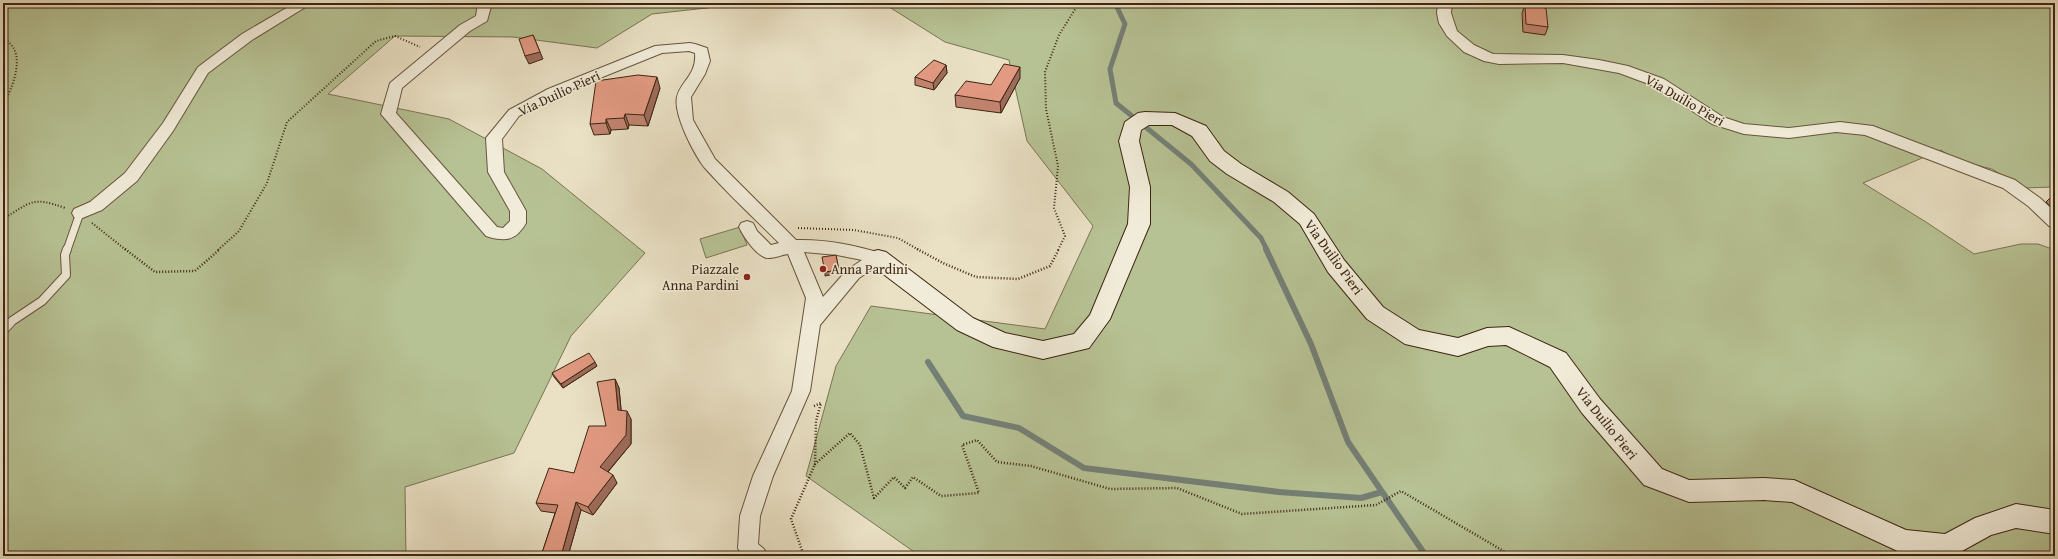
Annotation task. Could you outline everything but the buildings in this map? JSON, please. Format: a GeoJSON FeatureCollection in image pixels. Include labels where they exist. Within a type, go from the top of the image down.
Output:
{"type":"FeatureCollection","features":[{"type":"Feature","properties":{"kind":"street"},"geometry":{"type":"LineString","coordinates":[[80,213],[96,206],[131,177],[168,127],[203,70],[247,37],[305,3]]}},
{"type":"Feature","properties":{"kind":"street","name":"Via Duilio Pieri"},"geometry":{"type":"LineString","coordinates":[[485,3],[482,18],[465,28],[395,86],[388,114],[492,232],[507,234],[518,223],[518,211],[496,172],[494,138],[514,113],[554,92],[660,49],[690,46],[702,51],[703,61],[698,74],[684,97],[686,120],[708,162],[793,247],[815,298],[811,323]]}},
{"type":"Feature","properties":{"kind":"street","name":"Via Duilio Pieri"},"geometry":{"type":"LineString","coordinates":[[1445,3],[1443,8],[1447,26],[1458,42],[1498,60],[1551,58],[1622,68],[1648,77],[1670,89],[1714,120],[1742,129],[1774,133],[1805,132],[1831,127],[1848,126],[1868,130],[2009,184],[2034,202],[2055,222]]}},
{"type":"Feature","properties":{"kind":"street","name":"Via Duilio Pieri"},"geometry":{"type":"LineString","coordinates":[[793,247],[814,246],[850,250],[878,258],[965,324],[1001,342],[1044,350],[1081,342],[1099,319],[1139,224],[1140,187],[1129,141],[1138,123],[1175,119],[1199,131],[1217,156],[1234,169],[1281,197],[1307,219],[1336,266],[1375,313],[1413,338],[1458,348],[1487,338],[1508,336],[1558,360],[1591,406],[1653,477],[1689,491],[1764,489],[1794,491],[1904,542],[1948,546],[1984,526],[2016,516],[2055,522]]}},
{"type":"Feature","properties":{"kind":"street"},"geometry":{"type":"LineString","coordinates":[[747,227],[751,235],[768,252],[782,247],[793,247]]}},
{"type":"Feature","properties":{"kind":"street"},"geometry":{"type":"LineString","coordinates":[[757,556],[748,548],[750,516],[763,476],[801,391],[811,323],[853,274],[878,258]]}},
{"type":"Feature","properties":{"kind":"lane"},"geometry":{"type":"LineString","coordinates":[[3,331],[12,321],[42,301],[66,275],[65,255],[80,213]]}},
{"type":"Feature","properties":{"kind":"path"},"geometry":{"type":"LineString","coordinates":[[778,231],[802,227],[854,230],[898,238],[943,263],[976,277],[1018,279],[1050,266],[1065,236],[1054,208],[1058,166],[1046,109],[1045,72],[1059,35],[1079,3]]}},
{"type":"Feature","properties":{"kind":"path"},"geometry":{"type":"LineString","coordinates":[[1194,3],[1209,5],[1221,3]]}},
{"type":"Feature","properties":{"kind":"path"},"geometry":{"type":"LineString","coordinates":[[3,219],[28,202],[43,199],[80,213],[155,272],[195,271],[239,230],[268,183],[286,122],[376,42],[395,36],[434,54]]}},
{"type":"Feature","properties":{"kind":"path"},"geometry":{"type":"LineString","coordinates":[[3,37],[15,50],[17,60],[9,95],[3,105]]}},
{"type":"Feature","properties":{"kind":"path"},"geometry":{"type":"LineString","coordinates":[[790,417],[821,403],[816,421],[815,464],[791,519],[804,556]]}},
{"type":"Feature","properties":{"kind":"path"},"geometry":{"type":"LineString","coordinates":[[815,464],[850,433],[860,445],[874,498],[894,477],[905,488],[913,477],[941,496],[979,493],[962,445],[977,440],[997,462],[1031,466],[1110,489],[1177,488],[1242,514],[1376,505],[1400,491],[1512,556]]}},
{"type":"Feature","properties":{"kind":"green space"},"geometry":{"type":"Polygon","coordinates":[[[3,3],[752,3],[652,14],[597,48],[513,37],[395,36],[328,94],[449,119],[542,169],[645,253],[571,336],[514,453],[405,487],[406,556],[3,556],[3,3]]]}},
{"type":"Feature","properties":{"kind":"green space"},"geometry":{"type":"Polygon","coordinates":[[[877,3],[2055,3],[2055,187],[2023,188],[1992,169],[1956,160],[1941,150],[1863,183],[1974,254],[2021,244],[2038,244],[2055,250],[2055,556],[920,556],[806,476],[836,366],[871,306],[1045,329],[1093,226],[1027,141],[1009,60],[945,42],[886,5],[877,3]]]}},
{"type":"Feature","properties":{"kind":"green space"},"geometry":{"type":"Polygon","coordinates":[[[740,227],[747,245],[706,258],[700,239],[740,227]]]}},
{"type":"Feature","properties":{"kind":"waterway"},"geometry":{"type":"LineString","coordinates":[[1115,3],[1125,24],[1110,69],[1116,103],[1191,164],[1261,238],[1267,250]]}},
{"type":"Feature","properties":{"kind":"waterway"},"geometry":{"type":"LineString","coordinates":[[1266,249],[1311,344],[1348,442],[1426,556]]}},
{"type":"Feature","properties":{"kind":"waterway"},"geometry":{"type":"LineString","coordinates":[[928,362],[963,416],[1019,428],[1084,468],[1279,492],[1361,498],[1382,492]]}},
{"type":"Feature","properties":{"kind":"place","name":"Anna Pardini"},"geometry":{"type":"Point","coordinates":[823,269]}},
{"type":"Feature","properties":{"kind":"place","name":"Piazzale Anna Pardini"},"geometry":{"type":"Point","coordinates":[747,277]}}]}
